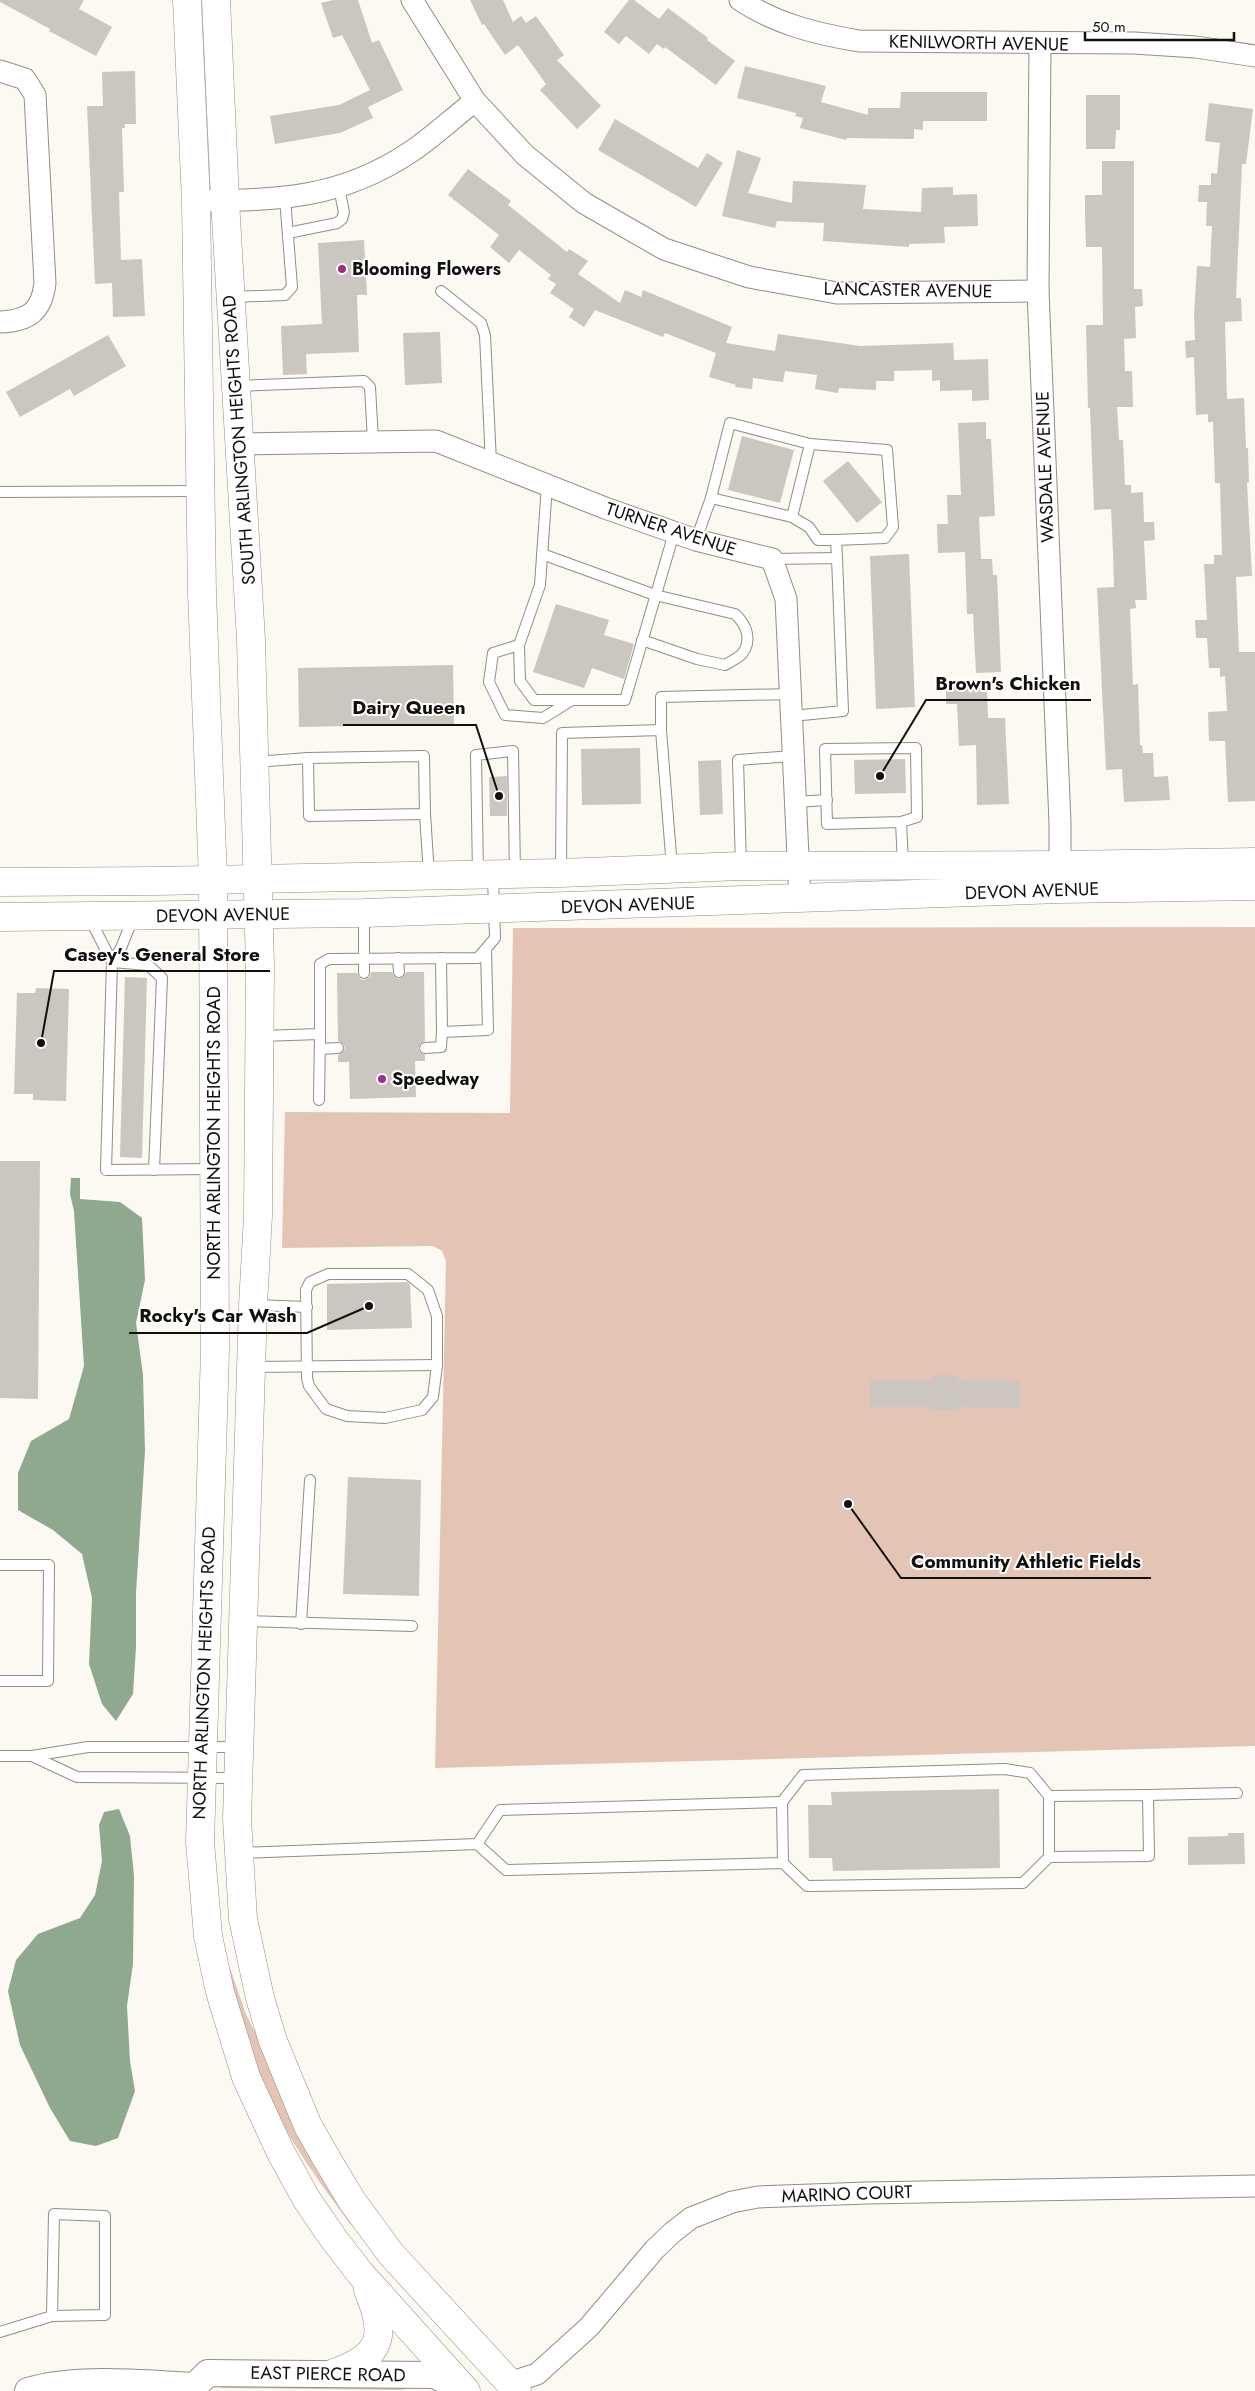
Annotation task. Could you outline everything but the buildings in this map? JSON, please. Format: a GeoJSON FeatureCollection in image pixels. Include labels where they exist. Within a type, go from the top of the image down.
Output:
{"type":"FeatureCollection","features":[{"type":"Feature","properties":{"kind":"main road","name":"SOUTH ARLINGTON HEIGHTS ROAD"},"geometry":{"type":"LineString","coordinates":[[188,0],[196,201],[199,491],[213,880]]}},
{"type":"Feature","properties":{"kind":"main road","name":"SOUTH ARLINGTON HEIGHTS ROAD"},"geometry":{"type":"LineString","coordinates":[[216,0],[230,297],[248,557],[259,880]]}},
{"type":"Feature","properties":{"kind":"main road","name":"DEVON AVENUE"},"geometry":{"type":"LineString","coordinates":[[0,917],[364,913],[800,899],[1255,862]]}},
{"type":"Feature","properties":{"kind":"main road","name":"DEVON AVENUE"},"geometry":{"type":"LineString","coordinates":[[0,882],[259,880],[495,875],[741,866],[903,864],[1060,877],[1255,886]]}},
{"type":"Feature","properties":{"kind":"main road","name":"NORTH ARLINGTON HEIGHTS ROAD"},"geometry":{"type":"LineString","coordinates":[[213,880],[215,1350],[200,1777],[200,1842],[208,1936],[220,1992],[246,2077],[281,2153],[307,2200],[360,2273],[463,2390]]}},
{"type":"Feature","properties":{"kind":"main road","name":"NORTH ARLINGTON HEIGHTS ROAD"},"geometry":{"type":"LineString","coordinates":[[259,880],[258,1188],[238,1778],[238,1853],[243,1920],[260,1998],[273,2041],[308,2126],[352,2201],[391,2254],[513,2387]]}},
{"type":"Feature","properties":{"kind":"main road"},"geometry":{"type":"LineString","coordinates":[[334,2373],[352,2367],[368,2358],[376,2345],[380,2326],[377,2312],[360,2273]]}},
{"type":"Feature","properties":{"kind":"main road"},"geometry":{"type":"LineString","coordinates":[[463,2390],[513,2387]]}},
{"type":"Feature","properties":{"kind":"street","name":"LANCASTER AVENUE"},"geometry":{"type":"LineString","coordinates":[[412,0],[475,101],[525,155],[584,203],[664,249],[749,277],[837,293],[1038,291]]}},
{"type":"Feature","properties":{"kind":"street","name":"KENILWORTH AVENUE"},"geometry":{"type":"LineString","coordinates":[[740,0],[779,21],[819,34],[859,41],[1134,44],[1196,47],[1255,56]]}},
{"type":"Feature","properties":{"kind":"street","name":"WASDALE AVENUE"},"geometry":{"type":"LineString","coordinates":[[1040,44],[1038,291],[1060,877]]}},
{"type":"Feature","properties":{"kind":"street"},"geometry":{"type":"LineString","coordinates":[[0,72],[26,79],[35,95],[45,283],[43,300],[36,310],[26,317],[0,322]]}},
{"type":"Feature","properties":{"kind":"street"},"geometry":{"type":"LineString","coordinates":[[196,201],[285,198],[339,188],[372,174],[412,151],[475,101]]}},
{"type":"Feature","properties":{"kind":"street","name":"TURNER AVENUE"},"geometry":{"type":"LineString","coordinates":[[239,444],[436,441],[674,533],[772,559]]}},
{"type":"Feature","properties":{"kind":"street"},"geometry":{"type":"LineString","coordinates":[[772,559],[786,599],[800,899]]}},
{"type":"Feature","properties":{"kind":"street","name":"MARINO COURT"},"geometry":{"type":"LineString","coordinates":[[513,2387],[537,2374],[589,2327],[655,2249],[673,2232],[690,2218],[732,2202],[758,2197],[867,2193],[1255,2186]]}},
{"type":"Feature","properties":{"kind":"street","name":"EAST PIERCE ROAD"},"geometry":{"type":"LineString","coordinates":[[28,2391],[41,2387],[87,2383],[196,2390],[208,2373],[434,2375],[463,2390]]}},
{"type":"Feature","properties":{"kind":"lane"},"geometry":{"type":"LineString","coordinates":[[288,233],[338,223],[342,220],[344,212],[339,188]]}},
{"type":"Feature","properties":{"kind":"lane"},"geometry":{"type":"LineString","coordinates":[[230,297],[285,295],[292,287],[285,198]]}},
{"type":"Feature","properties":{"kind":"lane"},"geometry":{"type":"LineString","coordinates":[[441,291],[481,323],[486,335],[491,463]]}},
{"type":"Feature","properties":{"kind":"lane"},"geometry":{"type":"LineString","coordinates":[[236,386],[364,381],[370,386],[373,441]]}},
{"type":"Feature","properties":{"kind":"lane"},"geometry":{"type":"LineString","coordinates":[[696,540],[711,498],[730,423],[810,444],[887,450],[893,527],[885,538],[818,540],[808,527],[792,517],[711,498]]}},
{"type":"Feature","properties":{"kind":"lane"},"geometry":{"type":"LineString","coordinates":[[792,517],[810,444]]}},
{"type":"Feature","properties":{"kind":"lane"},"geometry":{"type":"LineString","coordinates":[[547,485],[540,585],[519,645],[520,681],[534,700],[625,700],[674,533]]}},
{"type":"Feature","properties":{"kind":"lane"},"geometry":{"type":"LineString","coordinates":[[0,492],[199,491]]}},
{"type":"Feature","properties":{"kind":"lane"},"geometry":{"type":"LineString","coordinates":[[792,716],[843,711],[836,540]]}},
{"type":"Feature","properties":{"kind":"lane"},"geometry":{"type":"LineString","coordinates":[[542,554],[655,595],[734,614],[744,622],[748,638],[742,654],[725,665],[697,659],[642,640]]}},
{"type":"Feature","properties":{"kind":"lane"},"geometry":{"type":"LineString","coordinates":[[772,559],[837,558]]}},
{"type":"Feature","properties":{"kind":"lane"},"geometry":{"type":"LineString","coordinates":[[519,645],[493,653],[489,682],[505,715],[543,718],[572,700]]}},
{"type":"Feature","properties":{"kind":"lane"},"geometry":{"type":"LineString","coordinates":[[672,869],[660,697],[791,694]]}},
{"type":"Feature","properties":{"kind":"lane"},"geometry":{"type":"LineString","coordinates":[[562,873],[562,733],[661,730]]}},
{"type":"Feature","properties":{"kind":"lane"},"geometry":{"type":"LineString","coordinates":[[916,748],[917,817],[901,822],[828,824],[825,749],[916,748]]}},
{"type":"Feature","properties":{"kind":"lane"},"geometry":{"type":"LineString","coordinates":[[319,1100],[320,964],[329,959],[478,958],[495,938],[495,875],[513,751],[476,755],[495,875]]}},
{"type":"Feature","properties":{"kind":"lane"},"geometry":{"type":"LineString","coordinates":[[255,762],[308,758],[424,756],[429,875]]}},
{"type":"Feature","properties":{"kind":"lane"},"geometry":{"type":"LineString","coordinates":[[741,866],[738,760],[793,756]]}},
{"type":"Feature","properties":{"kind":"lane"},"geometry":{"type":"LineString","coordinates":[[308,758],[309,816],[426,814]]}},
{"type":"Feature","properties":{"kind":"lane"},"geometry":{"type":"LineString","coordinates":[[795,802],[827,800]]}},
{"type":"Feature","properties":{"kind":"lane"},"geometry":{"type":"LineString","coordinates":[[901,822],[903,864]]}},
{"type":"Feature","properties":{"kind":"lane"},"geometry":{"type":"LineString","coordinates":[[364,913],[364,972]]}},
{"type":"Feature","properties":{"kind":"lane"},"geometry":{"type":"LineString","coordinates":[[112,962],[121,948],[134,916]]}},
{"type":"Feature","properties":{"kind":"lane"},"geometry":{"type":"LineString","coordinates":[[89,917],[112,962],[106,1170],[214,1169]]}},
{"type":"Feature","properties":{"kind":"lane"},"geometry":{"type":"LineString","coordinates":[[442,1032],[488,1030],[486,949]]}},
{"type":"Feature","properties":{"kind":"lane"},"geometry":{"type":"LineString","coordinates":[[398,958],[399,972]]}},
{"type":"Feature","properties":{"kind":"lane"},"geometry":{"type":"LineString","coordinates":[[425,1048],[441,1047],[441,958]]}},
{"type":"Feature","properties":{"kind":"lane"},"geometry":{"type":"LineString","coordinates":[[112,962],[148,965],[162,978],[154,1170]]}},
{"type":"Feature","properties":{"kind":"lane"},"geometry":{"type":"LineString","coordinates":[[259,1036],[320,1034]]}},
{"type":"Feature","properties":{"kind":"lane"},"geometry":{"type":"LineString","coordinates":[[320,1049],[338,1048]]}},
{"type":"Feature","properties":{"kind":"lane"},"geometry":{"type":"LineString","coordinates":[[328,1274],[408,1274],[428,1290],[437,1316],[437,1365],[433,1397],[422,1410],[385,1418],[347,1416],[326,1409],[309,1386],[306,1290],[310,1282],[328,1274]]}},
{"type":"Feature","properties":{"kind":"lane"},"geometry":{"type":"LineString","coordinates":[[253,1305],[307,1307]]}},
{"type":"Feature","properties":{"kind":"lane"},"geometry":{"type":"LineString","coordinates":[[252,1367],[437,1365]]}},
{"type":"Feature","properties":{"kind":"lane"},"geometry":{"type":"LineString","coordinates":[[301,1624],[310,1480]]}},
{"type":"Feature","properties":{"kind":"lane"},"geometry":{"type":"LineString","coordinates":[[0,1565],[49,1566],[48,1681],[0,1681]]}},
{"type":"Feature","properties":{"kind":"lane"},"geometry":{"type":"LineString","coordinates":[[243,1622],[412,1626]]}},
{"type":"Feature","properties":{"kind":"lane"},"geometry":{"type":"LineString","coordinates":[[0,1756],[32,1756],[88,1747],[239,1747]]}},
{"type":"Feature","properties":{"kind":"lane"},"geometry":{"type":"LineString","coordinates":[[32,1756],[77,1777],[238,1778]]}},
{"type":"Feature","properties":{"kind":"lane"},"geometry":{"type":"LineString","coordinates":[[238,1853],[477,1844],[506,1870],[783,1863],[807,1886],[1023,1883],[1048,1857],[1049,1796],[1030,1773],[1005,1769],[803,1775],[782,1802],[783,1863]]}},
{"type":"Feature","properties":{"kind":"lane"},"geometry":{"type":"LineString","coordinates":[[1049,1796],[1237,1793]]}},
{"type":"Feature","properties":{"kind":"lane"},"geometry":{"type":"LineString","coordinates":[[1048,1857],[1149,1856],[1148,1794]]}},
{"type":"Feature","properties":{"kind":"lane"},"geometry":{"type":"LineString","coordinates":[[477,1844],[500,1810],[782,1802]]}},
{"type":"Feature","properties":{"kind":"lane"},"geometry":{"type":"LineString","coordinates":[[0,2332],[52,2316],[105,2315],[105,2216],[54,2214],[52,2316]]}},
{"type":"Feature","properties":{"kind":"shaded area"},"geometry":{"type":"Polygon","coordinates":[[[1255,927],[1255,1746],[435,1768],[446,1261],[442,1251],[433,1246],[282,1248],[285,1112],[510,1113],[513,928],[1255,927]]]}},
{"type":"Feature","properties":{"kind":"shaded area"},"geometry":{"type":"Polygon","coordinates":[[[71,1178],[80,1178],[80,1199],[120,1202],[142,1218],[145,1280],[136,1323],[143,1375],[145,1451],[136,1593],[136,1647],[133,1694],[116,1721],[102,1704],[89,1664],[92,1598],[82,1554],[53,1530],[18,1510],[18,1473],[31,1441],[69,1419],[84,1366],[74,1211],[70,1194],[71,1178]]]}},
{"type":"Feature","properties":{"kind":"shaded area"},"geometry":{"type":"Polygon","coordinates":[[[119,1809],[130,1836],[134,1876],[133,1964],[127,2006],[130,2061],[135,2091],[118,2138],[96,2146],[70,2141],[50,2108],[20,2045],[8,1991],[16,1960],[38,1934],[80,1918],[95,1895],[102,1861],[99,1825],[104,1812],[119,1809]]]}},
{"type":"Feature","properties":{"kind":"shaded area"},"geometry":{"type":"Polygon","coordinates":[[[230,1968],[246,2014],[354,2222],[351,2225],[306,2162],[277,2113],[262,2081],[251,2049],[228,1969],[230,1968]]]}},
{"type":"Feature","properties":{"kind":"shaded area"},"geometry":{"type":"Polygon","coordinates":[[[221,2380],[409,2388],[401,2390],[221,2388],[221,2380]]]}},
{"type":"Feature","properties":{"kind":"place","name":"Blooming Flowers"},"geometry":{"type":"Point","coordinates":[342,269]}},
{"type":"Feature","properties":{"kind":"place","name":"Brown's Chicken"},"geometry":{"type":"Point","coordinates":[880,776]}},
{"type":"Feature","properties":{"kind":"place","name":"Dairy Queen"},"geometry":{"type":"Point","coordinates":[499,796]}},
{"type":"Feature","properties":{"kind":"place","name":"Casey's General Store"},"geometry":{"type":"Point","coordinates":[41,1043]}},
{"type":"Feature","properties":{"kind":"place","name":"Speedway"},"geometry":{"type":"Point","coordinates":[382,1079]}},
{"type":"Feature","properties":{"kind":"place","name":"Rocky's Car Wash"},"geometry":{"type":"Point","coordinates":[369,1306]}},
{"type":"Feature","properties":{"kind":"place","name":"Community Athletic Fields"},"geometry":{"type":"Point","coordinates":[848,1504]}}]}
